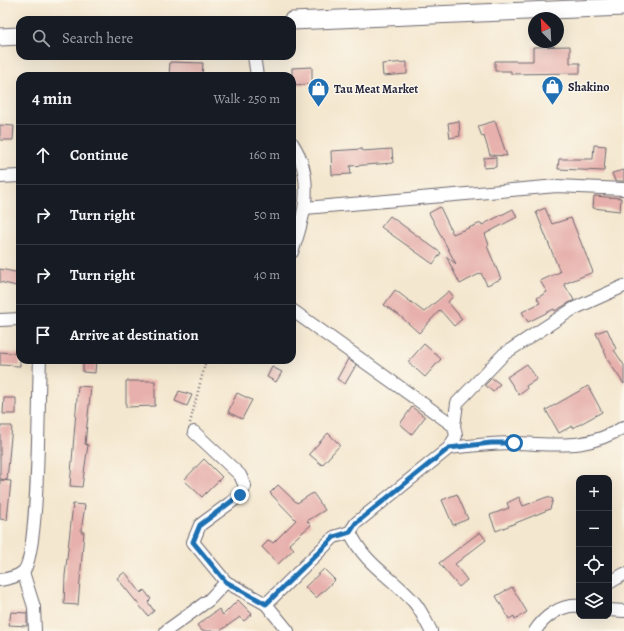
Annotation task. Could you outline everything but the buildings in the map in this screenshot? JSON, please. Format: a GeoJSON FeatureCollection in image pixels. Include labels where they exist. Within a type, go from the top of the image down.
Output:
{"type":"FeatureCollection","features":[{"type":"Feature","properties":{"kind":"street"},"geometry":{"type":"LineString","coordinates":[[296,21],[624,7]]}},
{"type":"Feature","properties":{"kind":"street"},"geometry":{"type":"LineString","coordinates":[[0,37],[16,36]]}},
{"type":"Feature","properties":{"kind":"street"},"geometry":{"type":"LineString","coordinates":[[255,60],[256,72]]}},
{"type":"Feature","properties":{"kind":"street"},"geometry":{"type":"LineString","coordinates":[[296,151],[302,162],[307,183],[305,208],[296,238]]}},
{"type":"Feature","properties":{"kind":"street"},"geometry":{"type":"LineString","coordinates":[[0,177],[16,176]]}},
{"type":"Feature","properties":{"kind":"street"},"geometry":{"type":"LineString","coordinates":[[305,208],[557,186],[624,190]]}},
{"type":"Feature","properties":{"kind":"street"},"geometry":{"type":"LineString","coordinates":[[266,604],[334,537],[350,532],[356,523],[449,448],[456,436],[454,426],[457,403],[504,354],[573,309],[624,286]]}},
{"type":"Feature","properties":{"kind":"street"},"geometry":{"type":"LineString","coordinates":[[296,313],[454,426]]}},
{"type":"Feature","properties":{"kind":"street"},"geometry":{"type":"LineString","coordinates":[[0,320],[16,319]]}},
{"type":"Feature","properties":{"kind":"street"},"geometry":{"type":"LineString","coordinates":[[0,580],[7,579],[23,572],[30,558],[34,527],[40,364]]}},
{"type":"Feature","properties":{"kind":"street"},"geometry":{"type":"LineString","coordinates":[[608,437],[624,427]]}},
{"type":"Feature","properties":{"kind":"street"},"geometry":{"type":"LineString","coordinates":[[194,432],[240,475],[245,486],[240,495],[200,525],[193,542],[226,582],[266,604],[288,631]]}},
{"type":"Feature","properties":{"kind":"street"},"geometry":{"type":"LineString","coordinates":[[449,448],[491,443],[576,445],[624,434]]}},
{"type":"Feature","properties":{"kind":"street"},"geometry":{"type":"LineString","coordinates":[[350,532],[357,548],[414,602],[431,631]]}},
{"type":"Feature","properties":{"kind":"street"},"geometry":{"type":"LineString","coordinates":[[23,572],[34,607],[35,631]]}},
{"type":"Feature","properties":{"kind":"street"},"geometry":{"type":"LineString","coordinates":[[612,581],[624,574]]}},
{"type":"Feature","properties":{"kind":"street"},"geometry":{"type":"LineString","coordinates":[[166,631],[209,600],[226,582]]}},
{"type":"Feature","properties":{"kind":"street"},"geometry":{"type":"LineString","coordinates":[[535,631],[540,624],[555,610],[576,605]]}},
{"type":"Feature","properties":{"kind":"street"},"geometry":{"type":"LineString","coordinates":[[612,610],[624,612]]}},
{"type":"Feature","properties":{"kind":"path"},"geometry":{"type":"LineString","coordinates":[[194,432],[189,421],[205,364]]}},
{"type":"Feature","properties":{"kind":"place","name":"Shakino"},"geometry":{"type":"Point","coordinates":[553,106]}},
{"type":"Feature","properties":{"kind":"place","name":"Tau Meat Market"},"geometry":{"type":"Point","coordinates":[318,108]}},
{"type":"Feature","properties":{"kind":"route"},"geometry":{"type":"LineString","coordinates":[[240,495],[200,525],[193,542],[226,582],[266,604],[334,537],[350,532],[356,523],[449,448],[491,443],[514,443]]}}]}
